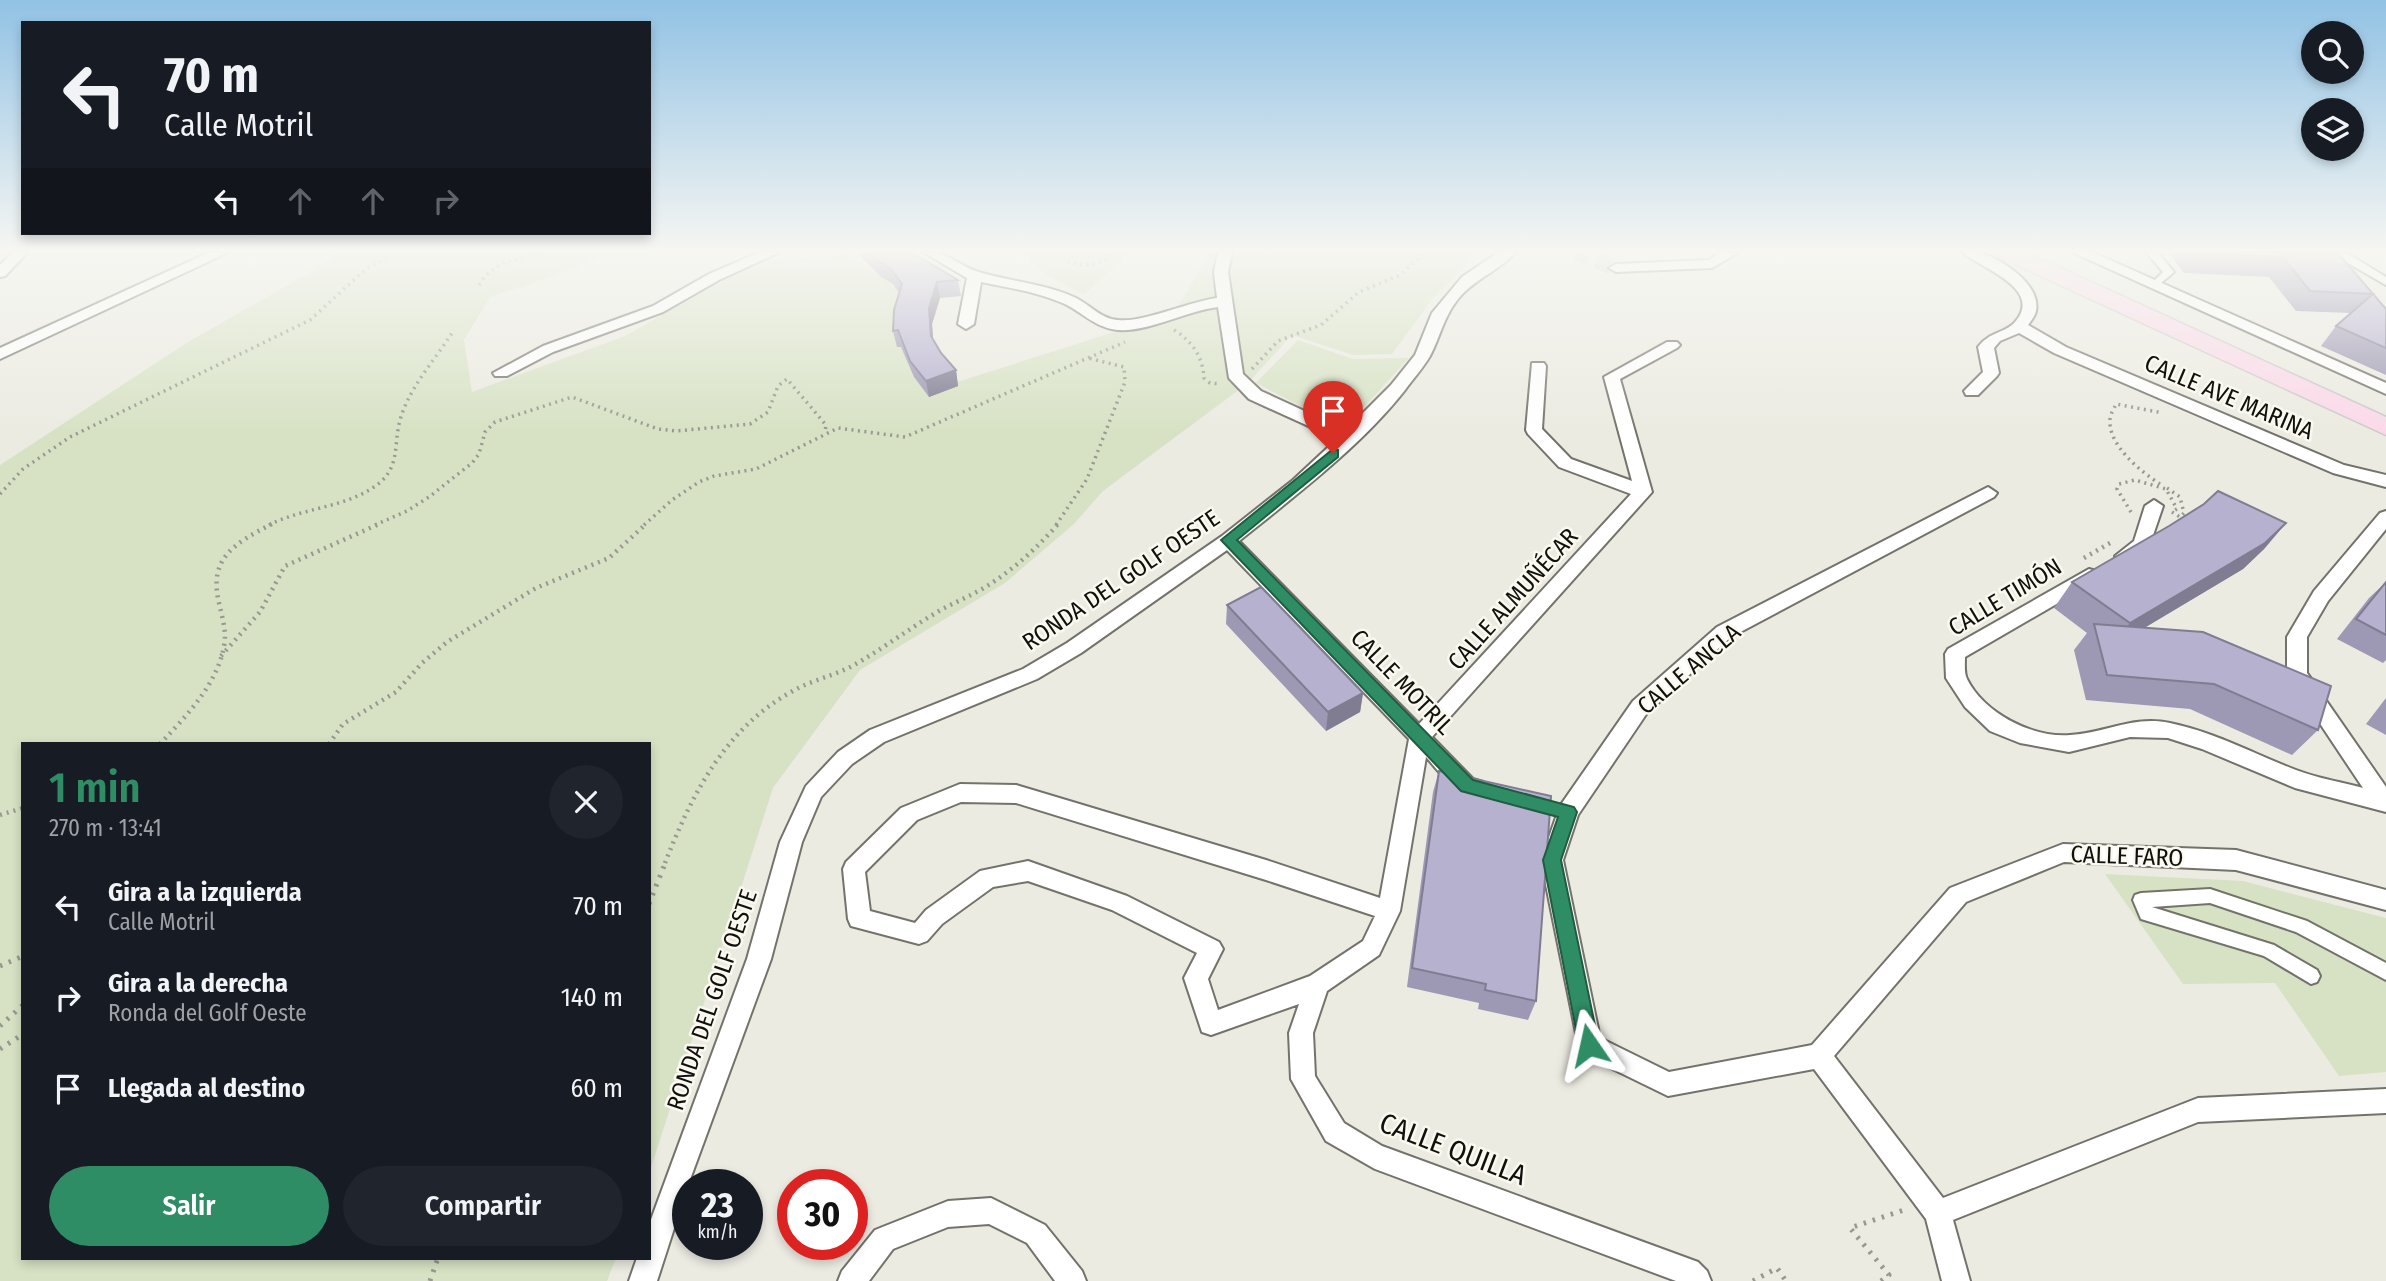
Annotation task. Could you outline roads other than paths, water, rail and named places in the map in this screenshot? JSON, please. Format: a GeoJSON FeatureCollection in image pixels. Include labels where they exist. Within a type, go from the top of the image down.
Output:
{"type":"FeatureCollection","features":[{"type":"Feature","properties":{"kind":"main road"},"geometry":{"type":"LineString","coordinates":[[2136,312],[2386,427]]}},
{"type":"Feature","properties":{"kind":"main road"},"geometry":{"type":"LineString","coordinates":[[2169,312],[2386,413]]}},
{"type":"Feature","properties":{"kind":"street"},"geometry":{"type":"LineString","coordinates":[[0,354],[92,312]]}},
{"type":"Feature","properties":{"kind":"street"},"geometry":{"type":"LineString","coordinates":[[501,373],[548,349],[650,312]]}},
{"type":"Feature","properties":{"kind":"street"},"geometry":{"type":"LineString","coordinates":[[966,324],[968,312]]}},
{"type":"Feature","properties":{"kind":"street"},"geometry":{"type":"LineString","coordinates":[[1087,312],[1099,320],[1116,325],[1130,325],[1176,312]]}},
{"type":"Feature","properties":{"kind":"street"},"geometry":{"type":"LineString","coordinates":[[1226,312],[1231,360],[1235,375],[1242,385],[1255,396],[1349,438]]}},
{"type":"Feature","properties":{"kind":"street","name":"RONDA DEL GOLF OESTE"},"geometry":{"type":"LineString","coordinates":[[651,1258],[759,959],[791,842],[813,792],[845,758],[877,736],[1030,674],[1074,648],[1228,540],[1299,484],[1397,389],[1422,356],[1441,312]]}},
{"type":"Feature","properties":{"kind":"street"},"geometry":{"type":"LineString","coordinates":[[1972,391],[1990,373],[1986,347],[1995,338],[2020,327],[2028,312]]}},
{"type":"Feature","properties":{"kind":"street"},"geometry":{"type":"LineString","coordinates":[[2214,312],[2386,389]]}},
{"type":"Feature","properties":{"kind":"street","name":"CALLE AVE MARINA"},"geometry":{"type":"LineString","coordinates":[[2020,327],[2060,350],[2339,469],[2386,481]]}},
{"type":"Feature","properties":{"kind":"street"},"geometry":{"type":"LineString","coordinates":[[1643,492],[1612,377],[1672,345]]}},
{"type":"Feature","properties":{"kind":"street"},"geometry":{"type":"LineString","coordinates":[[1538,366],[1534,430],[1565,463],[1643,492]]}},
{"type":"Feature","properties":{"kind":"street","name":"CALLE ALMUÑÉCAR"},"geometry":{"type":"LineString","coordinates":[[1419,738],[1643,492]]}},
{"type":"Feature","properties":{"kind":"street","name":"CALLE ANCLA"},"geometry":{"type":"LineString","coordinates":[[1819,1056],[1668,1084],[1589,1045],[1552,860],[1568,812],[1640,707],[1724,632],[1989,493]]}},
{"type":"Feature","properties":{"kind":"street","name":"CALLE TIMÓN"},"geometry":{"type":"LineString","coordinates":[[2163,509],[2142,545],[1955,654],[1956,678],[1972,701],[1997,725],[2027,737],[2069,744],[2130,729],[2168,730],[2208,742],[2295,779],[2386,803]]}},
{"type":"Feature","properties":{"kind":"street"},"geometry":{"type":"LineString","coordinates":[[2386,517],[2321,596],[2297,637],[2297,674],[2386,803]]}},
{"type":"Feature","properties":{"kind":"street","name":"CALLE MOTRIL"},"geometry":{"type":"LineString","coordinates":[[1228,540],[1468,786],[1493,793]]}},
{"type":"Feature","properties":{"kind":"street"},"geometry":{"type":"LineString","coordinates":[[1389,911],[1266,870],[1016,794],[960,793],[909,814],[854,869],[859,919],[919,933],[934,917],[988,878],[1028,871],[1119,903],[1210,949],[1196,978],[1212,1024],[1318,984],[1371,948],[1389,911],[1419,738]]}},
{"type":"Feature","properties":{"kind":"street"},"geometry":{"type":"LineString","coordinates":[[1543,805],[1568,812]]}},
{"type":"Feature","properties":{"kind":"street","name":"CALLE FARO"},"geometry":{"type":"LineString","coordinates":[[1819,1056],[1958,895],[2063,853],[2236,860],[2386,901]]}},
{"type":"Feature","properties":{"kind":"street"},"geometry":{"type":"LineString","coordinates":[[2311,976],[2268,950],[2147,914],[2141,900],[2210,896],[2301,926],[2386,972]]}},
{"type":"Feature","properties":{"kind":"street","name":"CALLE QUILLA"},"geometry":{"type":"LineString","coordinates":[[1318,984],[1301,1033],[1303,1079],[1335,1132],[1375,1156],[1688,1272],[1698,1281]]}},
{"type":"Feature","properties":{"kind":"street"},"geometry":{"type":"LineString","coordinates":[[1819,1056],[1938,1213],[1956,1281]]}},
{"type":"Feature","properties":{"kind":"street"},"geometry":{"type":"LineString","coordinates":[[1938,1213],[2198,1110],[2386,1101]]}},
{"type":"Feature","properties":{"kind":"street"},"geometry":{"type":"LineString","coordinates":[[852,1281],[884,1239],[948,1214],[991,1212],[1036,1234],[1072,1281]]}},
{"type":"Feature","properties":{"kind":"street","name":"RONDA DEL GOLF OESTE"},"geometry":{"type":"LineString","coordinates":[[643,1281],[650,1260]]}}]}
